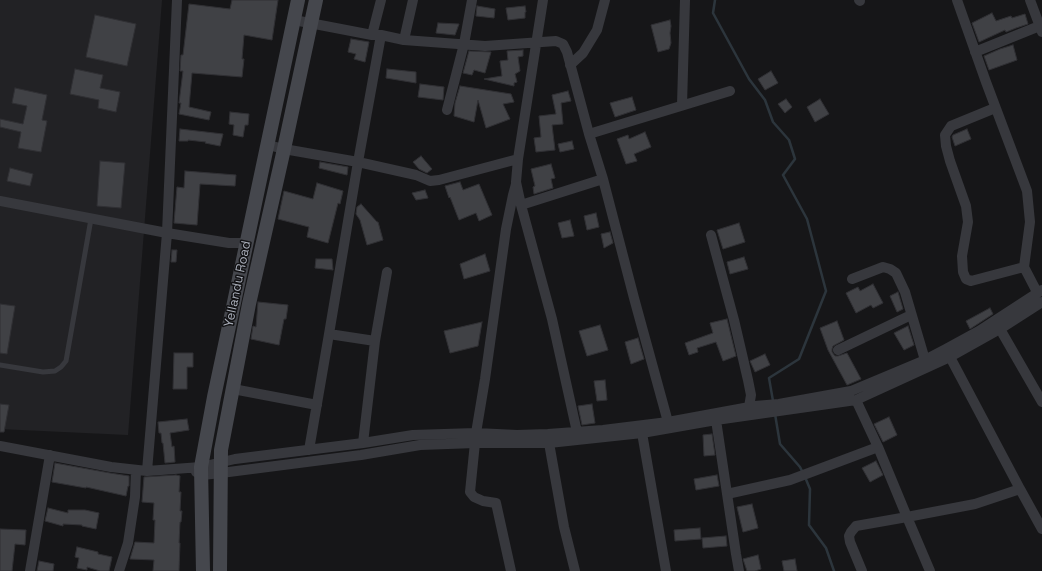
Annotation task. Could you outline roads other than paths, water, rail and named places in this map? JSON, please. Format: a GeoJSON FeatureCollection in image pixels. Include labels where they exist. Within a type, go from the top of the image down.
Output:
{"type":"FeatureCollection","features":[{"type":"Feature","properties":{"kind":"main road","name":"Yellandu Road"},"geometry":{"type":"LineString","coordinates":[[203,571],[197,470],[214,397],[298,0]]}},
{"type":"Feature","properties":{"kind":"main road","name":"Yellandu Road"},"geometry":{"type":"LineString","coordinates":[[220,571],[221,450],[249,304],[316,0]]}},
{"type":"Feature","properties":{"kind":"street"},"geometry":{"type":"LineString","coordinates":[[147,471],[167,233],[177,0]]}},
{"type":"Feature","properties":{"kind":"street"},"geometry":{"type":"LineString","coordinates":[[309,450],[330,334],[358,162],[381,0]]}},
{"type":"Feature","properties":{"kind":"street"},"geometry":{"type":"LineString","coordinates":[[404,40],[413,0]]}},
{"type":"Feature","properties":{"kind":"street"},"geometry":{"type":"LineString","coordinates":[[447,110],[464,44],[472,0]]}},
{"type":"Feature","properties":{"kind":"street"},"geometry":{"type":"LineString","coordinates":[[511,571],[496,503],[483,501],[474,497],[470,492],[476,433],[486,379],[506,229],[516,182],[518,159],[543,0]]}},
{"type":"Feature","properties":{"kind":"street"},"geometry":{"type":"LineString","coordinates":[[570,65],[590,44],[597,30],[605,0]]}},
{"type":"Feature","properties":{"kind":"street"},"geometry":{"type":"LineString","coordinates":[[682,105],[685,0]]}},
{"type":"Feature","properties":{"kind":"street"},"geometry":{"type":"LineString","coordinates":[[957,0],[995,108],[1027,191],[1030,222],[1024,267],[1040,295]]}},
{"type":"Feature","properties":{"kind":"street"},"geometry":{"type":"LineString","coordinates":[[975,52],[1041,28],[1030,0]]}},
{"type":"Feature","properties":{"kind":"street"},"geometry":{"type":"LineString","coordinates":[[294,20],[404,40],[485,46],[556,41],[563,44],[567,52],[603,179],[668,422]]}},
{"type":"Feature","properties":{"kind":"street"},"geometry":{"type":"LineString","coordinates":[[589,134],[730,91]]}},
{"type":"Feature","properties":{"kind":"street"},"geometry":{"type":"LineString","coordinates":[[995,108],[951,126],[945,135],[948,153],[966,206],[968,222],[962,256],[963,272],[966,279],[971,281],[1024,267]]}},
{"type":"Feature","properties":{"kind":"street"},"geometry":{"type":"LineString","coordinates":[[268,145],[358,162],[416,175],[430,181],[439,180],[518,159]]}},
{"type":"Feature","properties":{"kind":"street"},"geometry":{"type":"LineString","coordinates":[[521,205],[603,179]]}},
{"type":"Feature","properties":{"kind":"street"},"geometry":{"type":"LineString","coordinates":[[516,182],[552,319],[577,432]]}},
{"type":"Feature","properties":{"kind":"street"},"geometry":{"type":"LineString","coordinates":[[0,201],[167,233],[229,243],[247,243]]}},
{"type":"Feature","properties":{"kind":"street"},"geometry":{"type":"LineString","coordinates":[[710,235],[734,320],[753,409]]}},
{"type":"Feature","properties":{"kind":"street"},"geometry":{"type":"LineString","coordinates":[[852,279],[883,267],[890,269],[896,274],[905,292],[925,360]]}},
{"type":"Feature","properties":{"kind":"street"},"geometry":{"type":"LineString","coordinates":[[362,443],[375,341],[387,272]]}},
{"type":"Feature","properties":{"kind":"street"},"geometry":{"type":"LineString","coordinates":[[222,468],[274,454],[413,435],[476,433],[548,434],[577,432],[668,422],[753,409],[856,400],[950,357],[1000,329],[1040,295]]}},
{"type":"Feature","properties":{"kind":"street"},"geometry":{"type":"LineString","coordinates":[[780,407],[852,391],[925,360],[1040,295]]}},
{"type":"Feature","properties":{"kind":"street"},"geometry":{"type":"LineString","coordinates":[[838,350],[911,316]]}},
{"type":"Feature","properties":{"kind":"street"},"geometry":{"type":"LineString","coordinates":[[1000,329],[1042,402]]}},
{"type":"Feature","properties":{"kind":"street"},"geometry":{"type":"LineString","coordinates":[[330,334],[375,341]]}},
{"type":"Feature","properties":{"kind":"street"},"geometry":{"type":"LineString","coordinates":[[950,357],[1042,529]]}},
{"type":"Feature","properties":{"kind":"street"},"geometry":{"type":"LineString","coordinates":[[233,389],[317,405]]}},
{"type":"Feature","properties":{"kind":"street"},"geometry":{"type":"LineString","coordinates":[[856,400],[878,447],[930,571]]}},
{"type":"Feature","properties":{"kind":"street"},"geometry":{"type":"LineString","coordinates":[[0,446],[111,467],[147,471],[197,470],[361,455],[420,445],[549,443],[642,433],[716,420],[753,409]]}},
{"type":"Feature","properties":{"kind":"street"},"geometry":{"type":"LineString","coordinates":[[716,420],[739,571]]}},
{"type":"Feature","properties":{"kind":"street"},"geometry":{"type":"LineString","coordinates":[[642,433],[666,571]]}},
{"type":"Feature","properties":{"kind":"street"},"geometry":{"type":"LineString","coordinates":[[549,443],[564,527],[575,571]]}},
{"type":"Feature","properties":{"kind":"street"},"geometry":{"type":"LineString","coordinates":[[727,494],[790,480],[878,447]]}},
{"type":"Feature","properties":{"kind":"street"},"geometry":{"type":"LineString","coordinates":[[30,571],[50,455]]}},
{"type":"Feature","properties":{"kind":"street"},"geometry":{"type":"LineString","coordinates":[[119,571],[128,543],[135,497],[136,470]]}},
{"type":"Feature","properties":{"kind":"street"},"geometry":{"type":"LineString","coordinates":[[862,571],[849,536],[856,526],[975,504],[1020,489]]}},
{"type":"Feature","properties":{"kind":"lane"},"geometry":{"type":"LineString","coordinates":[[0,365],[42,372],[55,371],[66,361],[91,219]]}},
{"type":"Feature","properties":{"kind":"waterway"},"geometry":{"type":"LineString","coordinates":[[715,0],[713,13],[749,79],[765,100],[773,122],[789,140],[795,159],[783,175],[807,219],[826,291],[799,359],[769,378],[773,401]]}},
{"type":"Feature","properties":{"kind":"waterway"},"geometry":{"type":"LineString","coordinates":[[775,414],[780,444],[800,467],[803,473]]}},
{"type":"Feature","properties":{"kind":"waterway"},"geometry":{"type":"LineString","coordinates":[[805,477],[810,489],[809,525],[826,548],[834,571]]}}]}
